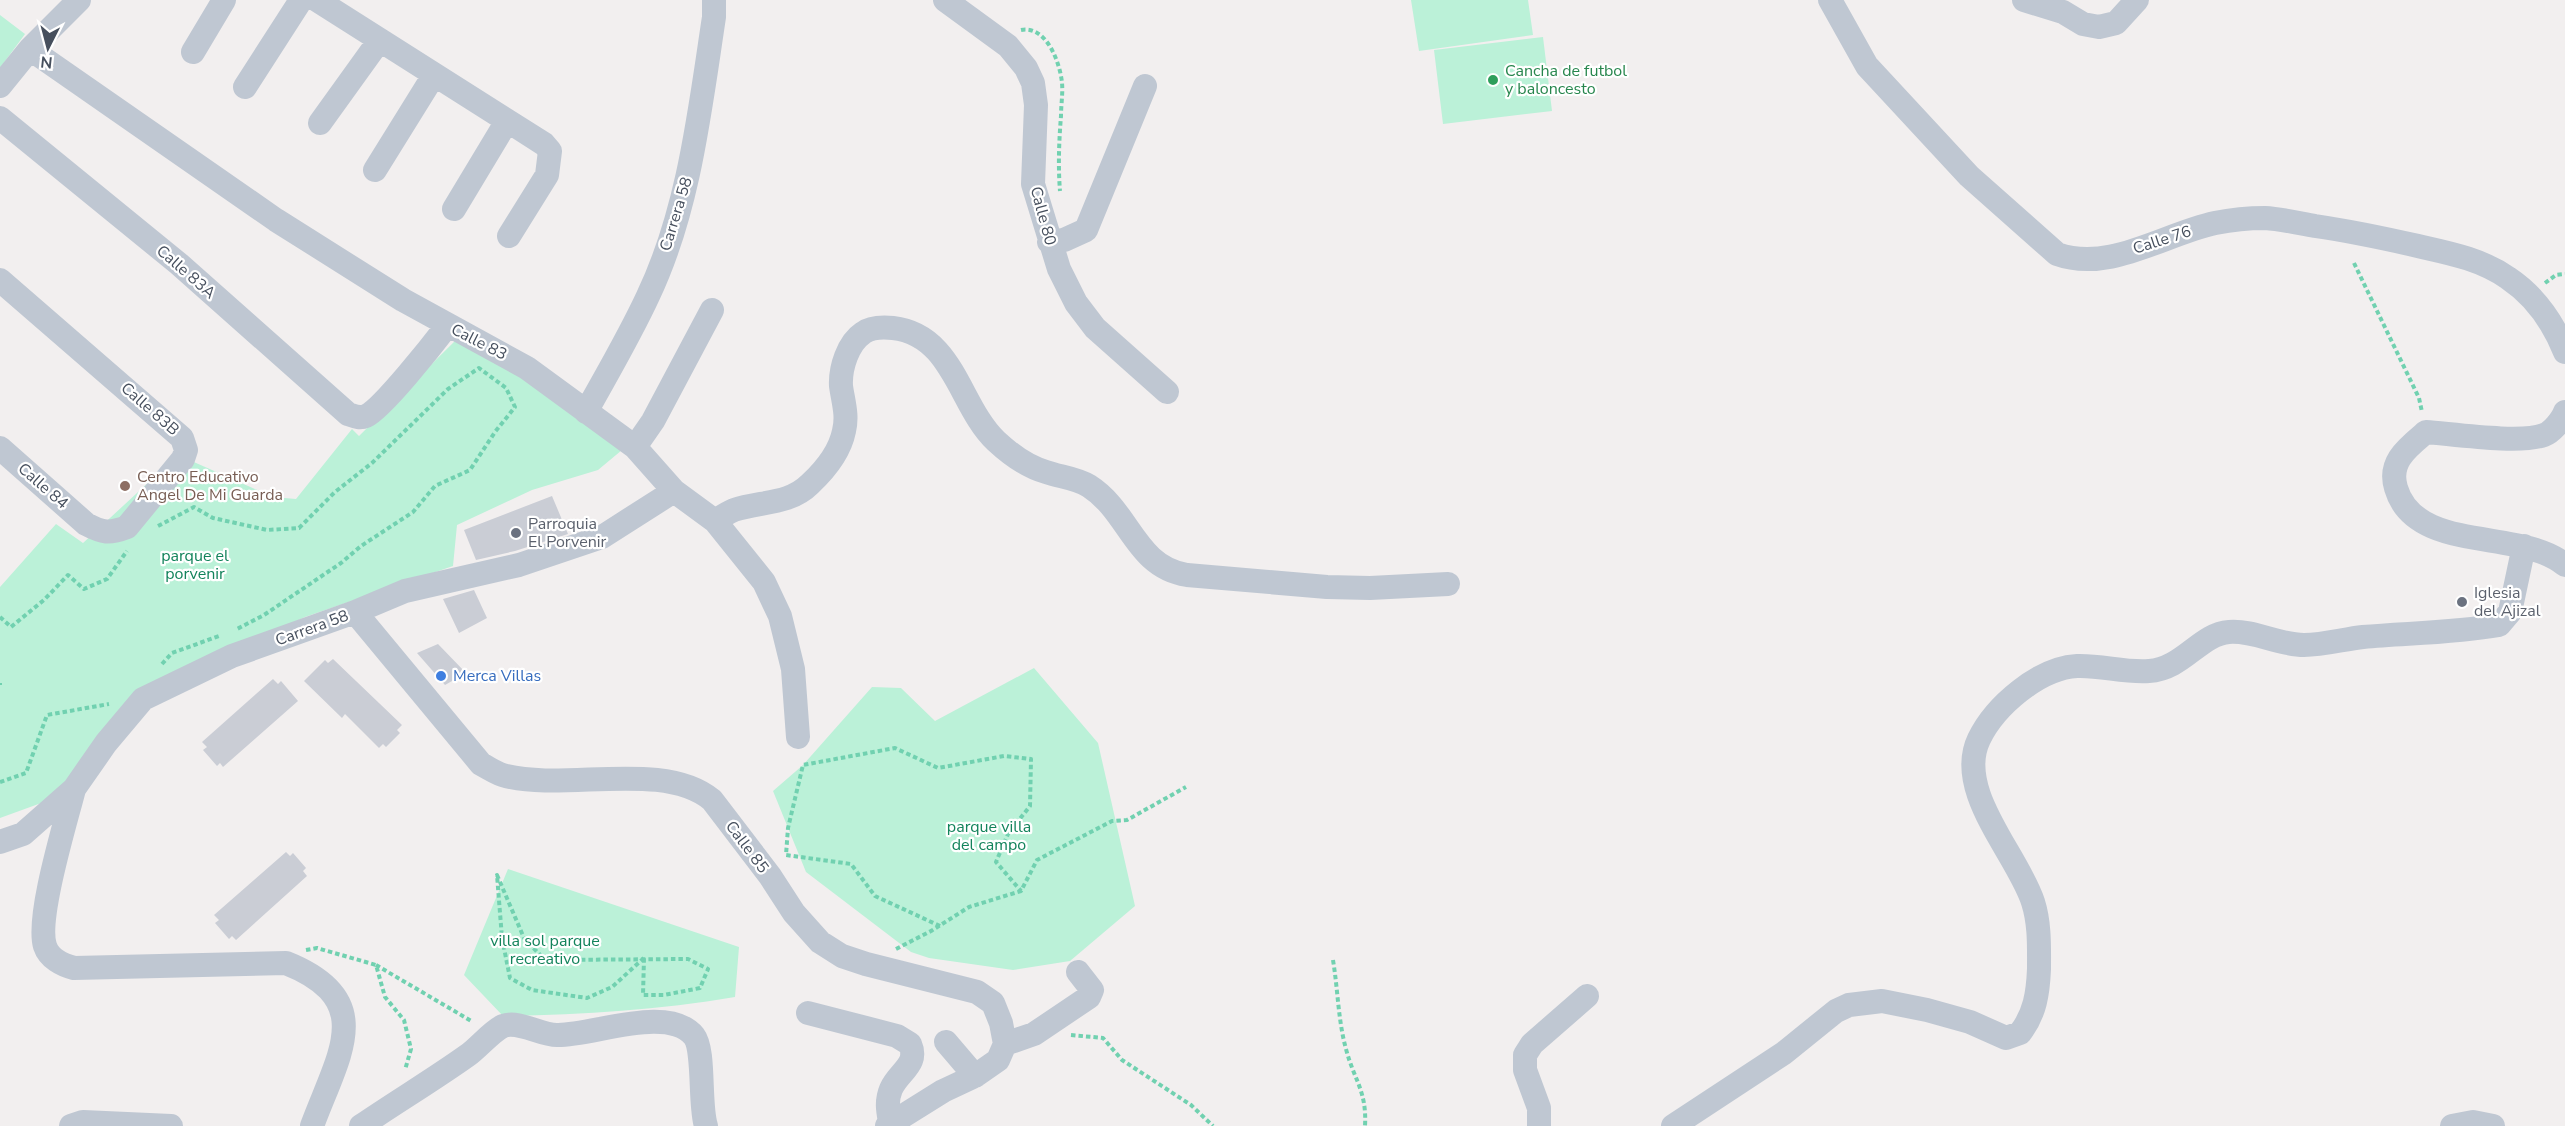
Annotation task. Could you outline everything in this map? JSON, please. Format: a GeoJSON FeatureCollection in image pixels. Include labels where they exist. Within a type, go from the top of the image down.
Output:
{"type":"FeatureCollection","features":[{"type":"Feature","properties":{"kind":"street"},"geometry":{"type":"LineString","coordinates":[[0,86],[30,49],[78,0]]}},
{"type":"Feature","properties":{"kind":"street"},"geometry":{"type":"LineString","coordinates":[[193,52],[224,0]]}},
{"type":"Feature","properties":{"kind":"street"},"geometry":{"type":"LineString","coordinates":[[245,87],[301,0]]}},
{"type":"Feature","properties":{"kind":"street"},"geometry":{"type":"LineString","coordinates":[[317,0],[544,144],[550,151],[547,176],[509,236]]}},
{"type":"Feature","properties":{"kind":"street","name":"Carrera 58"},"geometry":{"type":"LineString","coordinates":[[586,412],[649,294],[668,243],[691,165],[714,17],[714,0]]}},
{"type":"Feature","properties":{"kind":"street","name":"Calle 80"},"geometry":{"type":"LineString","coordinates":[[945,0],[1019,56],[1033,82],[1036,105],[1033,184],[1049,242],[1076,303],[1095,328],[1167,392]]}},
{"type":"Feature","properties":{"kind":"street","name":"Calle 76"},"geometry":{"type":"LineString","coordinates":[[1830,0],[1867,66],[1969,176],[2057,254],[2072,260],[2090,261],[2117,255],[2216,223],[2264,218],[2358,232],[2481,263],[2507,277],[2530,295],[2555,328],[2565,352]]}},
{"type":"Feature","properties":{"kind":"street"},"geometry":{"type":"LineString","coordinates":[[2025,0],[2063,12],[2084,24],[2099,27],[2116,23],[2137,0]]}},
{"type":"Feature","properties":{"kind":"street"},"geometry":{"type":"LineString","coordinates":[[320,123],[379,41]]}},
{"type":"Feature","properties":{"kind":"street","name":"Calle 83"},"geometry":{"type":"LineString","coordinates":[[30,49],[276,220],[447,326],[507,355],[540,376],[635,447],[674,491],[715,521],[764,582],[780,616],[793,669],[798,737]]}},
{"type":"Feature","properties":{"kind":"street"},"geometry":{"type":"LineString","coordinates":[[375,170],[434,75]]}},
{"type":"Feature","properties":{"kind":"street"},"geometry":{"type":"LineString","coordinates":[[1049,242],[1064,240],[1086,230],[1146,86]]}},
{"type":"Feature","properties":{"kind":"street","name":"Calle 83A"},"geometry":{"type":"LineString","coordinates":[[0,118],[178,264],[348,414],[357,418],[371,413],[418,362],[447,326]]}},
{"type":"Feature","properties":{"kind":"street"},"geometry":{"type":"LineString","coordinates":[[454,209],[507,121]]}},
{"type":"Feature","properties":{"kind":"street","name":"Calle 83B"},"geometry":{"type":"LineString","coordinates":[[0,280],[182,438],[186,450],[183,459],[127,527],[114,532],[101,532],[86,524]]}},
{"type":"Feature","properties":{"kind":"street"},"geometry":{"type":"LineString","coordinates":[[635,447],[653,421],[712,310]]}},
{"type":"Feature","properties":{"kind":"street"},"geometry":{"type":"LineString","coordinates":[[715,521],[736,509],[784,500],[808,486],[822,472],[833,457],[844,430],[845,408],[841,385],[844,364],[850,348],[861,334],[870,329],[903,329],[937,350],[953,370],[975,415],[995,440],[1032,466],[1089,486],[1126,523],[1148,557],[1167,570],[1187,575],[1327,587],[1370,588],[1448,584]]}},
{"type":"Feature","properties":{"kind":"street"},"geometry":{"type":"LineString","coordinates":[[2565,412],[2563,419],[2545,435],[2525,438],[2426,432],[2399,460],[2392,475],[2400,500],[2410,512],[2428,525],[2478,539],[2524,546],[2565,565]]}},
{"type":"Feature","properties":{"kind":"street","name":"Calle 84"},"geometry":{"type":"LineString","coordinates":[[0,448],[86,524]]}},
{"type":"Feature","properties":{"kind":"street","name":"Carrera 58"},"geometry":{"type":"LineString","coordinates":[[0,842],[23,834],[74,789],[106,743],[142,699],[232,656],[355,612],[405,591],[519,565],[602,537],[674,491]]}},
{"type":"Feature","properties":{"kind":"street"},"geometry":{"type":"LineString","coordinates":[[1673,1126],[1784,1053],[1836,1011],[1849,1005],[1882,1001],[1970,1022],[2006,1038],[2020,1033],[2036,1004],[2039,979],[2038,922],[2032,900],[1992,823],[1977,788],[1973,769],[1975,748],[1985,727],[2020,690],[2056,669],[2078,666],[2148,672],[2170,668],[2214,636],[2228,632],[2244,633],[2282,644],[2306,645],[2499,625],[2510,612],[2524,546]]}},
{"type":"Feature","properties":{"kind":"street","name":"Calle 85"},"geometry":{"type":"LineString","coordinates":[[355,612],[481,764],[504,776],[529,780],[655,780],[687,785],[700,790],[712,800],[770,876],[794,913],[820,942],[842,956],[866,964],[977,992],[993,1003],[1001,1023],[1005,1044]]}},
{"type":"Feature","properties":{"kind":"street"},"geometry":{"type":"LineString","coordinates":[[74,789],[51,879],[44,929],[45,946],[48,952],[62,965],[74,968],[286,963],[309,972],[330,987],[340,1002],[345,1023],[340,1049],[312,1126]]}},
{"type":"Feature","properties":{"kind":"street"},"geometry":{"type":"LineString","coordinates":[[808,1013],[897,1036],[910,1044],[914,1052],[913,1061],[891,1088],[887,1104],[889,1124],[943,1091],[975,1076],[998,1060],[1005,1044],[1034,1034],[1089,997],[1092,990],[1078,972]]}},
{"type":"Feature","properties":{"kind":"street"},"geometry":{"type":"LineString","coordinates":[[1539,1126],[1539,1108],[1525,1070],[1525,1055],[1532,1044],[1587,996]]}},
{"type":"Feature","properties":{"kind":"street"},"geometry":{"type":"LineString","coordinates":[[361,1126],[471,1053],[504,1026],[518,1026],[552,1035],[597,1031],[625,1023],[669,1023],[686,1029],[696,1038],[699,1048],[702,1108],[706,1126]]}},
{"type":"Feature","properties":{"kind":"street"},"geometry":{"type":"LineString","coordinates":[[946,1042],[975,1076]]}},
{"type":"Feature","properties":{"kind":"street"},"geometry":{"type":"LineString","coordinates":[[71,1126],[83,1122],[171,1126]]}},
{"type":"Feature","properties":{"kind":"street"},"geometry":{"type":"LineString","coordinates":[[2452,1126],[2473,1122],[2493,1126]]}},
{"type":"Feature","properties":{"kind":"path"},"geometry":{"type":"LineString","coordinates":[[2354,263],[2419,398],[2426,432]]}},
{"type":"Feature","properties":{"kind":"path"},"geometry":{"type":"LineString","coordinates":[[153,529],[194,507],[213,518],[267,530],[299,528],[335,492],[372,463],[447,389],[479,368],[506,388],[516,407],[495,432],[470,470],[435,486],[413,512],[314,580]]}},
{"type":"Feature","properties":{"kind":"path"},"geometry":{"type":"LineString","coordinates":[[0,617],[11,627],[44,600],[68,575],[84,589],[107,579],[129,548]]}},
{"type":"Feature","properties":{"kind":"path"},"geometry":{"type":"LineString","coordinates":[[940,926],[875,896],[851,864],[786,855],[788,828],[803,765],[895,748],[938,768],[1004,756],[1031,759],[1030,806],[1008,834],[996,862],[1021,891]]}},
{"type":"Feature","properties":{"kind":"path"},"geometry":{"type":"LineString","coordinates":[[866,964],[940,926],[969,907],[1021,891],[1037,860],[1112,821],[1127,820],[1186,787]]}},
{"type":"Feature","properties":{"kind":"path"},"geometry":{"type":"LineString","coordinates":[[644,958],[612,987],[587,999],[532,990],[510,978],[502,938],[497,875],[524,938],[545,960],[644,958],[688,959],[708,969],[700,988],[642,995],[644,958]]}},
{"type":"Feature","properties":{"kind":"path"},"geometry":{"type":"LineString","coordinates":[[286,963],[298,951],[317,948],[376,965],[482,1026],[504,1026]]}},
{"type":"Feature","properties":{"kind":"path"},"geometry":{"type":"LineString","coordinates":[[1333,960],[1346,1051],[1365,1096],[1365,1126]]}},
{"type":"Feature","properties":{"kind":"path"},"geometry":{"type":"LineString","coordinates":[[376,965],[385,997],[404,1020],[411,1049],[398,1101]]}},
{"type":"Feature","properties":{"kind":"path"},"geometry":{"type":"LineString","coordinates":[[1034,1034],[1103,1038],[1122,1060],[1191,1105],[1213,1126]]}},
{"type":"Feature","properties":{"kind":"green space","name":"Cancha de futbol y baloncesto"},"geometry":{"type":"Polygon","coordinates":[[[1411,0],[1528,0],[1533,35],[1419,51],[1411,0]]]}},
{"type":"Feature","properties":{"kind":"green space"},"geometry":{"type":"Polygon","coordinates":[[[0,15],[25,34],[0,68],[0,15]]]}},
{"type":"Feature","properties":{"kind":"green space","name":"Cancha de futbol y baloncesto"},"geometry":{"type":"Polygon","coordinates":[[[1543,37],[1552,111],[1443,124],[1434,50],[1543,37]]]}},
{"type":"Feature","properties":{"kind":"green space","name":"parque el porvenir"},"geometry":{"type":"Polygon","coordinates":[[[458,338],[539,380],[622,450],[598,470],[532,490],[457,525],[453,566],[305,617],[136,697],[66,794],[0,818],[0,587],[56,524],[83,543],[178,455],[273,497],[296,499],[352,429],[359,436],[458,338]]]}},
{"type":"Feature","properties":{"kind":"green space","name":"parque villa del campo"},"geometry":{"type":"Polygon","coordinates":[[[1034,668],[1098,743],[1135,906],[1070,961],[1013,970],[929,958],[911,952],[806,872],[773,791],[803,765],[872,687],[901,688],[935,721],[1034,668]]]}},
{"type":"Feature","properties":{"kind":"green space","name":"villa sol parque recreativo"},"geometry":{"type":"Polygon","coordinates":[[[508,869],[739,947],[735,997],[619,1011],[503,1016],[464,975],[508,869]]]}},
{"type":"Feature","properties":{"kind":"building","name":"Parroquia El Porvenir"},"geometry":{"type":"Polygon","coordinates":[[[552,496],[568,534],[515,551],[476,560],[464,530],[552,496]]]}},
{"type":"Feature","properties":{"kind":"building"},"geometry":{"type":"Polygon","coordinates":[[[474,590],[487,618],[459,633],[443,599],[474,590]]]}},
{"type":"Feature","properties":{"kind":"building"},"geometry":{"type":"Polygon","coordinates":[[[438,644],[466,673],[445,685],[417,653],[438,644]]]}},
{"type":"Feature","properties":{"kind":"building"},"geometry":{"type":"Polygon","coordinates":[[[333,659],[402,725],[397,730],[400,733],[386,747],[383,744],[379,748],[345,714],[342,718],[304,681],[325,660],[328,663],[333,659]]]}},
{"type":"Feature","properties":{"kind":"building"},"geometry":{"type":"Polygon","coordinates":[[[273,679],[278,684],[281,681],[298,701],[223,767],[220,763],[217,766],[203,750],[207,747],[202,742],[273,679]]]}},
{"type":"Feature","properties":{"kind":"building"},"geometry":{"type":"Polygon","coordinates":[[[286,852],[290,856],[293,853],[306,868],[303,871],[307,876],[236,940],[232,936],[229,939],[215,923],[219,920],[214,915],[286,852]]]}},
{"type":"Feature","properties":{"kind":"place","name":"Cancha de futbol y baloncesto"},"geometry":{"type":"Point","coordinates":[1493,80]}},
{"type":"Feature","properties":{"kind":"place","name":"Centro Educativo Angel De Mi Guarda"},"geometry":{"type":"Point","coordinates":[125,486]}},
{"type":"Feature","properties":{"kind":"place","name":"Parroquia El Porvenir"},"geometry":{"type":"Point","coordinates":[516,533]}},
{"type":"Feature","properties":{"kind":"place","name":"Iglesia del Ajizal"},"geometry":{"type":"Point","coordinates":[2462,602]}},
{"type":"Feature","properties":{"kind":"place","name":"Merca Villas"},"geometry":{"type":"Point","coordinates":[441,676]}}]}
